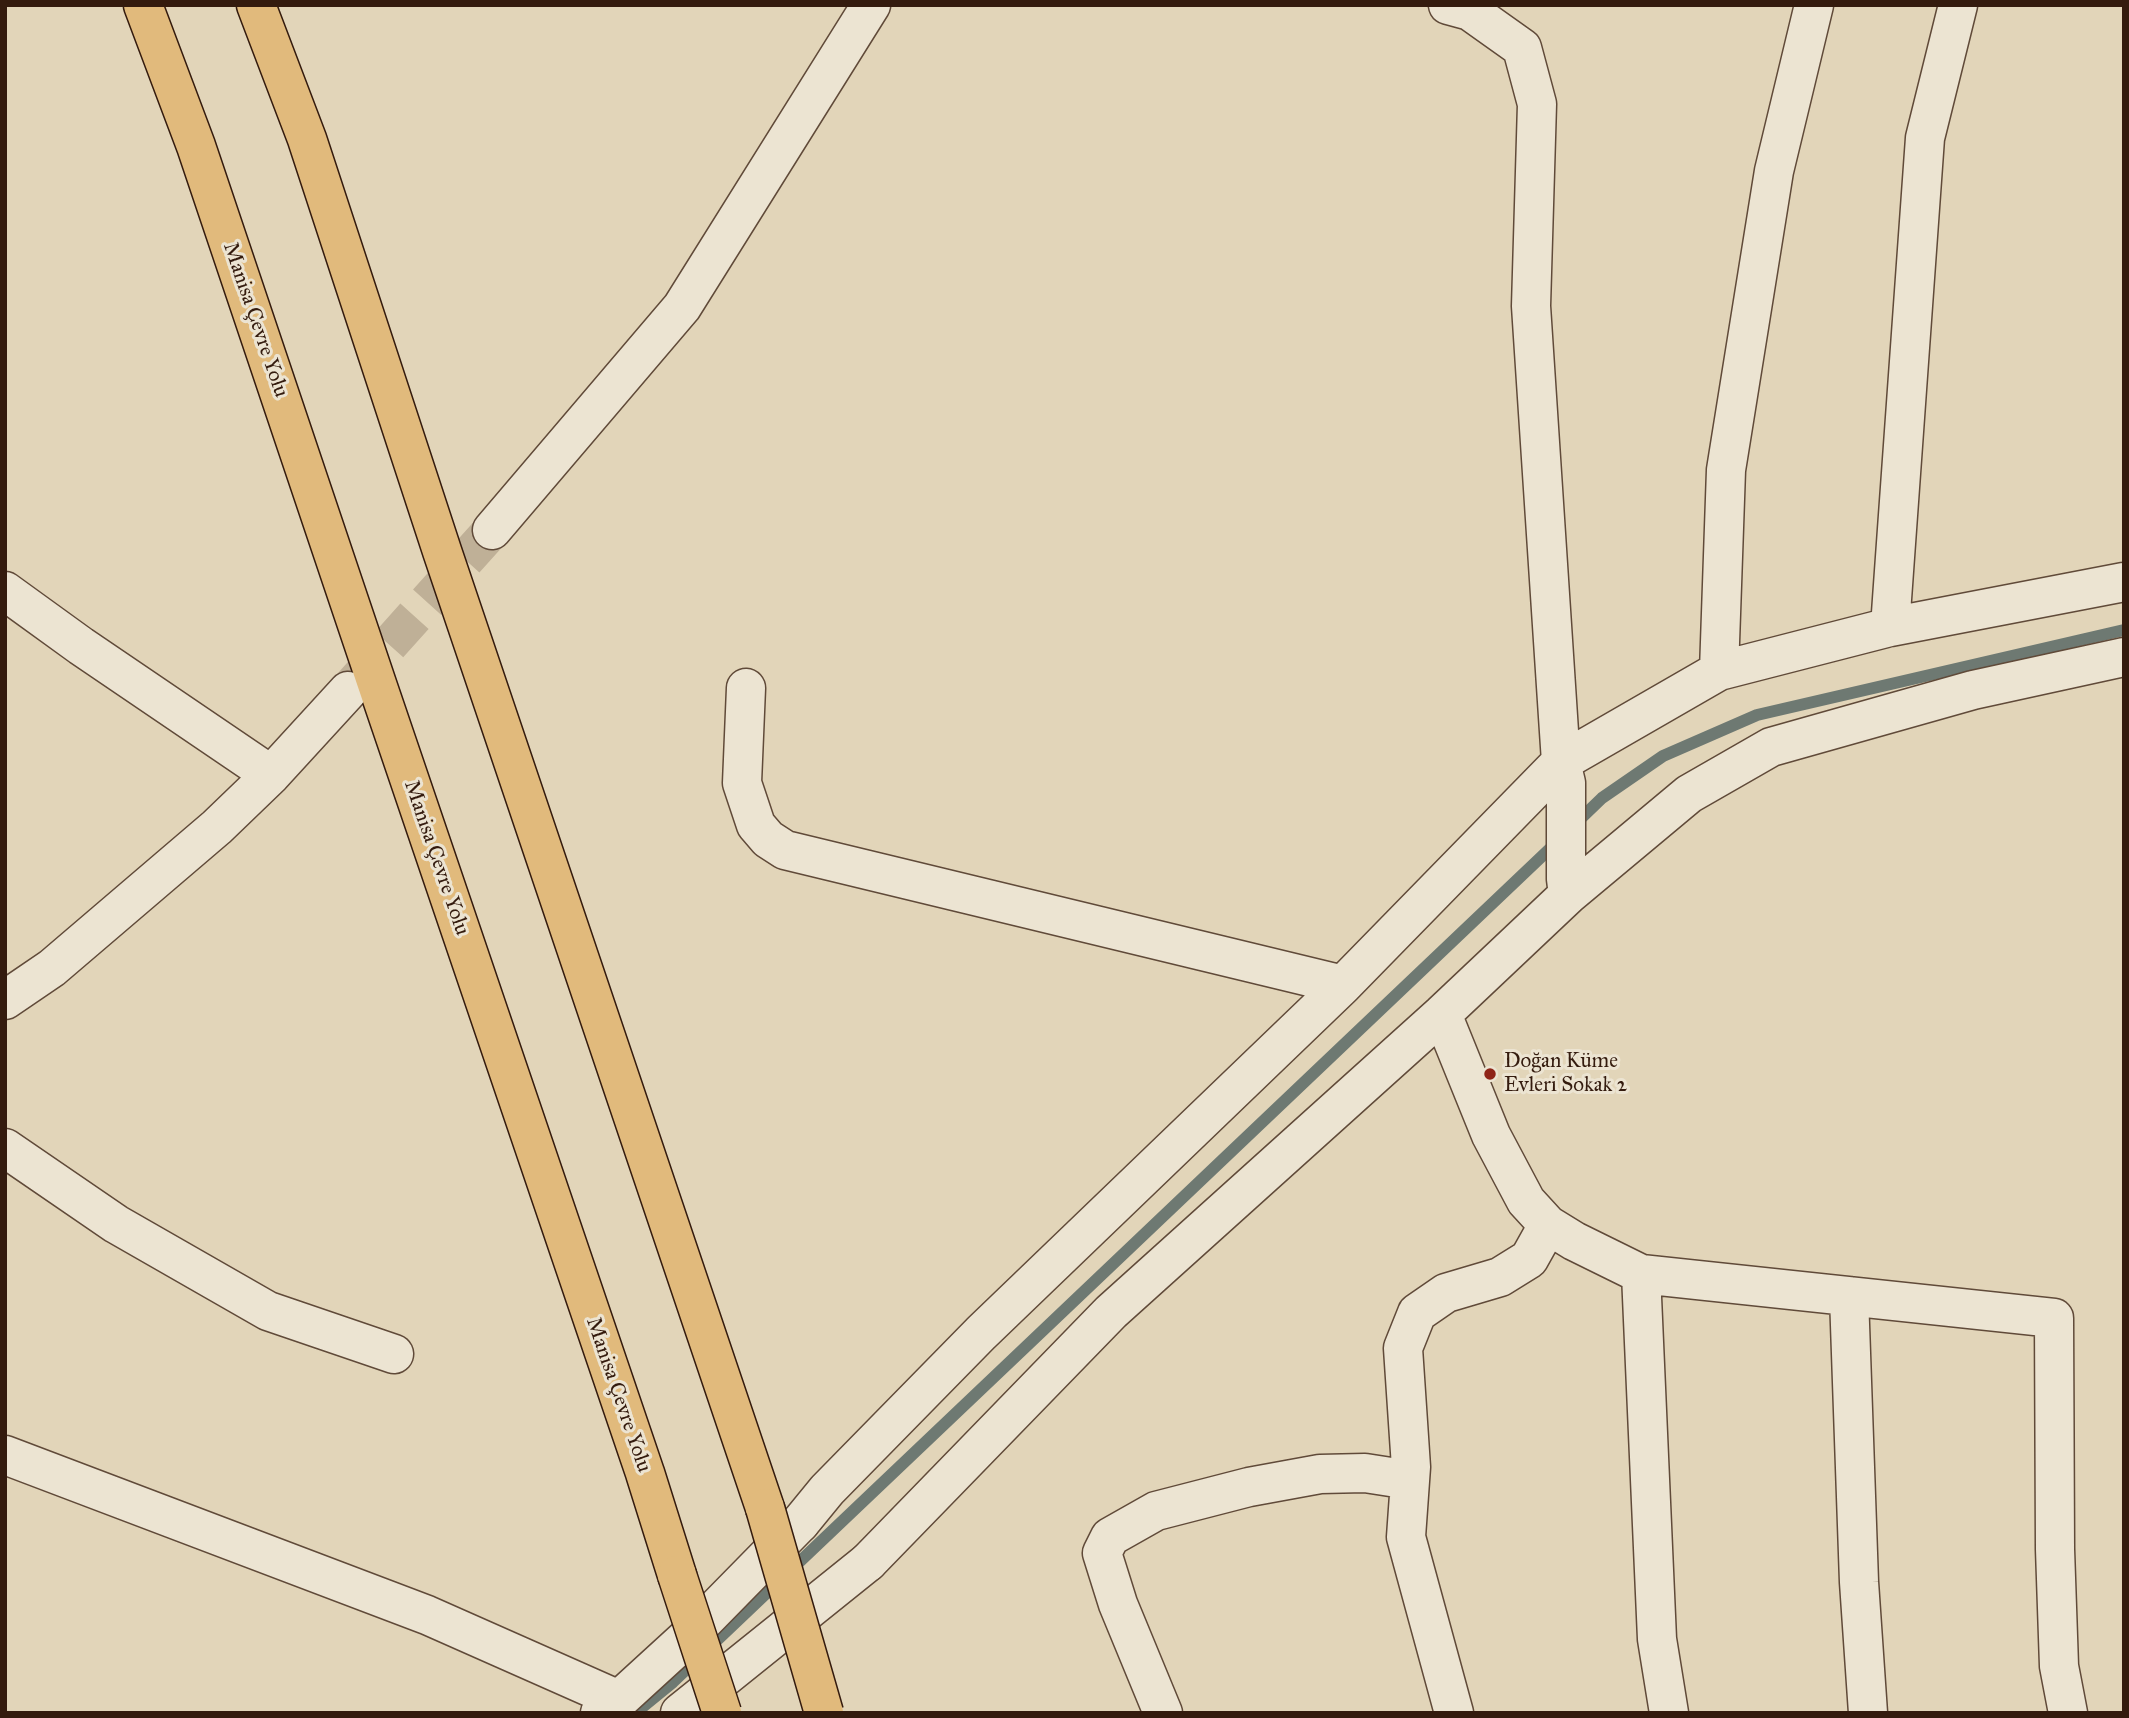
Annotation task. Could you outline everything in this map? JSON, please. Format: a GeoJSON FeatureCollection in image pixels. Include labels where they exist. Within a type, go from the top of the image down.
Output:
{"type":"FeatureCollection","features":[{"type":"Feature","properties":{"kind":"highway","name":"Manisa Çevre Yolu"},"geometry":{"type":"LineString","coordinates":[[143,5],[197,146],[645,1473],[722,1713]]}},
{"type":"Feature","properties":{"kind":"highway"},"geometry":{"type":"LineString","coordinates":[[256,5],[307,139],[442,551],[765,1508],[824,1713]]}},
{"type":"Feature","properties":{"kind":"street"},"geometry":{"type":"LineString","coordinates":[[492,530],[682,307],[871,5]]}},
{"type":"Feature","properties":{"kind":"street"},"geometry":{"type":"LineString","coordinates":[[1448,5],[1470,12],[1522,48],[1537,104],[1531,306],[1564,772],[1567,887]]}},
{"type":"Feature","properties":{"kind":"street"},"geometry":{"type":"LineString","coordinates":[[1718,671],[1726,470],[1774,171],[1814,5]]}},
{"type":"Feature","properties":{"kind":"street"},"geometry":{"type":"LineString","coordinates":[[1890,627],[1925,138],[1958,5]]}},
{"type":"Feature","properties":{"kind":"street"},"geometry":{"type":"LineString","coordinates":[[5,1455],[427,1615],[609,1706],[689,1636],[981,1333],[1564,772],[1718,671],[1890,627],[2124,582]]}},
{"type":"Feature","properties":{"kind":"street"},"geometry":{"type":"LineString","coordinates":[[5,592],[271,775]]}},
{"type":"Feature","properties":{"kind":"street"},"geometry":{"type":"LineString","coordinates":[[680,1713],[868,1562],[1111,1312],[1442,1013],[1567,887],[1689,794],[1771,747],[1973,690],[2124,657]]}},
{"type":"Feature","properties":{"kind":"street"},"geometry":{"type":"LineString","coordinates":[[746,688],[743,783],[756,825],[768,839],[785,850],[1343,985]]}},
{"type":"Feature","properties":{"kind":"street"},"geometry":{"type":"LineString","coordinates":[[5,1000],[52,968],[217,827],[271,775],[348,691]]}},
{"type":"Feature","properties":{"kind":"street"},"geometry":{"type":"LineString","coordinates":[[1442,1013],[1491,1135],[1526,1201],[1548,1225],[1574,1241],[1641,1274],[2054,1318],[2055,1549],[2059,1665],[2068,1713]]}},
{"type":"Feature","properties":{"kind":"street"},"geometry":{"type":"LineString","coordinates":[[5,1149],[117,1224],[268,1311],[394,1354]]}},
{"type":"Feature","properties":{"kind":"street"},"geometry":{"type":"LineString","coordinates":[[1454,1713],[1406,1537],[1411,1467],[1403,1348],[1417,1313],[1446,1293],[1500,1277],[1529,1259],[1548,1225]]}},
{"type":"Feature","properties":{"kind":"street"},"geometry":{"type":"LineString","coordinates":[[1641,1274],[1657,1639],[1669,1713]]}},
{"type":"Feature","properties":{"kind":"street"},"geometry":{"type":"LineString","coordinates":[[1849,1296],[1859,1582],[1868,1713]]}},
{"type":"Feature","properties":{"kind":"street"},"geometry":{"type":"LineString","coordinates":[[1163,1713],[1118,1604],[1102,1553],[1110,1537],[1156,1511],[1249,1487],[1331,1474],[1365,1473],[1410,1480]]}},
{"type":"Feature","properties":{"kind":"waterway"},"geometry":{"type":"LineString","coordinates":[[1573,826],[1602,798],[1663,756],[1757,715],[2124,630]]}},
{"type":"Feature","properties":{"kind":"waterway"},"geometry":{"type":"LineString","coordinates":[[635,1713],[673,1682],[1558,841]]}},
{"type":"Feature","properties":{"kind":"tunnel"},"geometry":{"type":"LineString","coordinates":[[351,687],[492,530]]}},
{"type":"Feature","properties":{"kind":"place","name":"Doğan Küme Evleri Sokak 2"},"geometry":{"type":"Point","coordinates":[1490,1074]}}]}
